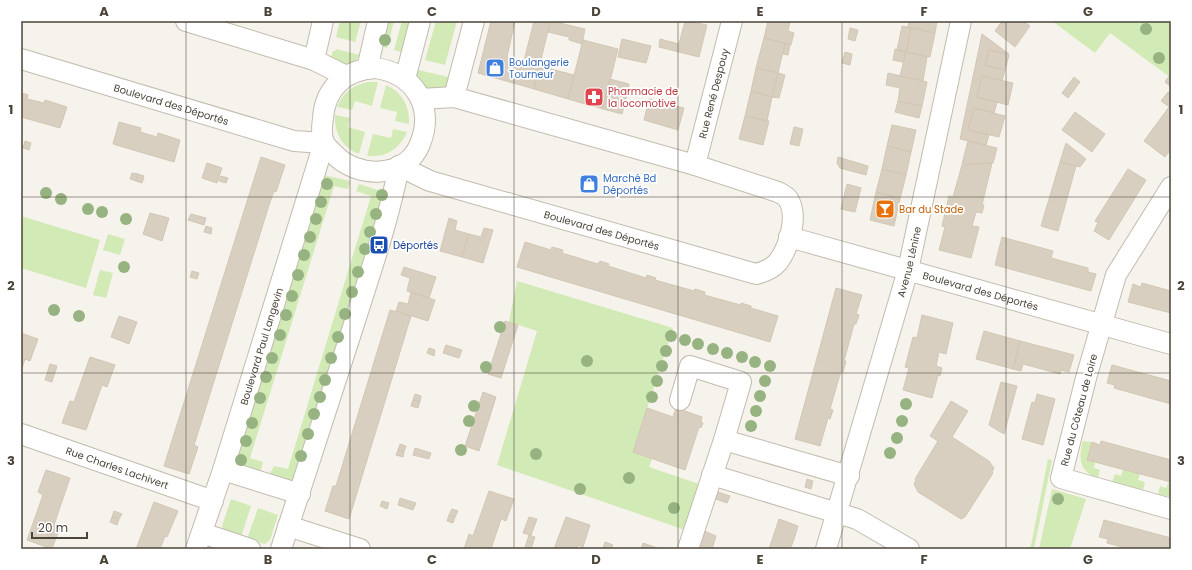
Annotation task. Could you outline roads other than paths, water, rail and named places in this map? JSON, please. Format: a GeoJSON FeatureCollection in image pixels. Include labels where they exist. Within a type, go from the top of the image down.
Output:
{"type":"FeatureCollection","features":[{"type":"Feature","properties":{"kind":"street"},"geometry":{"type":"LineString","coordinates":[[186,21],[314,60],[346,76]]}},
{"type":"Feature","properties":{"kind":"street"},"geometry":{"type":"LineString","coordinates":[[314,60],[323,21]]}},
{"type":"Feature","properties":{"kind":"street"},"geometry":{"type":"LineString","coordinates":[[367,68],[378,21]]}},
{"type":"Feature","properties":{"kind":"street"},"geometry":{"type":"LineString","coordinates":[[405,79],[420,21]]}},
{"type":"Feature","properties":{"kind":"street"},"geometry":{"type":"LineString","coordinates":[[454,97],[474,21]]}},
{"type":"Feature","properties":{"kind":"street","name":"Rue René Despouy"},"geometry":{"type":"LineString","coordinates":[[695,166],[732,21]]}},
{"type":"Feature","properties":{"kind":"street","name":"Avenue Lénine"},"geometry":{"type":"LineString","coordinates":[[826,549],[849,476],[908,270],[961,21]]}},
{"type":"Feature","properties":{"kind":"street","name":"Boulevard des Déportés"},"geometry":{"type":"LineString","coordinates":[[21,59],[294,140],[324,143]]}},
{"type":"Feature","properties":{"kind":"street"},"geometry":{"type":"LineString","coordinates":[[367,68],[386,70],[405,79],[421,99],[426,120],[424,133],[419,146],[410,158],[399,166],[386,171],[372,172],[359,170],[347,165],[324,143],[322,126],[324,106],[329,94],[336,84],[346,76],[367,68]]}},
{"type":"Feature","properties":{"kind":"street","name":"Boulevard des Déportés"},"geometry":{"type":"LineString","coordinates":[[399,166],[430,181],[756,274],[766,272],[778,262],[789,237],[792,215],[788,198],[778,192],[695,166],[454,97],[421,99]]}},
{"type":"Feature","properties":{"kind":"street","name":"Boulevard Paul Langevin"},"geometry":{"type":"LineString","coordinates":[[199,541],[214,501],[324,143]]}},
{"type":"Feature","properties":{"kind":"street"},"geometry":{"type":"LineString","coordinates":[[281,549],[300,494],[379,245],[399,166]]}},
{"type":"Feature","properties":{"kind":"street"},"geometry":{"type":"LineString","coordinates":[[1103,325],[1116,275],[1171,187]]}},
{"type":"Feature","properties":{"kind":"street","name":"Boulevard des Déportés"},"geometry":{"type":"LineString","coordinates":[[789,237],[1171,344]]}},
{"type":"Feature","properties":{"kind":"street","name":"Rue du Côteau de Loire"},"geometry":{"type":"LineString","coordinates":[[1103,325],[1086,378],[1062,478],[1171,509]]}},
{"type":"Feature","properties":{"kind":"street"},"geometry":{"type":"LineString","coordinates":[[680,400],[690,366],[741,382],[724,440],[688,549]]}},
{"type":"Feature","properties":{"kind":"street","name":"Rue Charles Lachivert"},"geometry":{"type":"LineString","coordinates":[[21,434],[214,501]]}},
{"type":"Feature","properties":{"kind":"street"},"geometry":{"type":"LineString","coordinates":[[724,440],[849,476]]}},
{"type":"Feature","properties":{"kind":"street"},"geometry":{"type":"LineString","coordinates":[[223,470],[300,494]]}},
{"type":"Feature","properties":{"kind":"street"},"geometry":{"type":"LineString","coordinates":[[712,475],[837,512],[869,525],[909,549]]}},
{"type":"Feature","properties":{"kind":"street"},"geometry":{"type":"LineString","coordinates":[[288,526],[360,549]]}},
{"type":"Feature","properties":{"kind":"street"},"geometry":{"type":"LineString","coordinates":[[199,541],[250,549]]}},
{"type":"Feature","properties":{"kind":"place","name":"Boulangerie Tourneur"},"geometry":{"type":"Point","coordinates":[495,68]}},
{"type":"Feature","properties":{"kind":"place","name":"Pharmacie de la locomotive"},"geometry":{"type":"Point","coordinates":[594,97]}},
{"type":"Feature","properties":{"kind":"place","name":"Marché Bd Déportés"},"geometry":{"type":"Point","coordinates":[589,184]}},
{"type":"Feature","properties":{"kind":"place","name":"Bar du Stade"},"geometry":{"type":"Point","coordinates":[885,209]}},
{"type":"Feature","properties":{"kind":"place","name":"Déportés"},"geometry":{"type":"Point","coordinates":[379,245]}}]}
